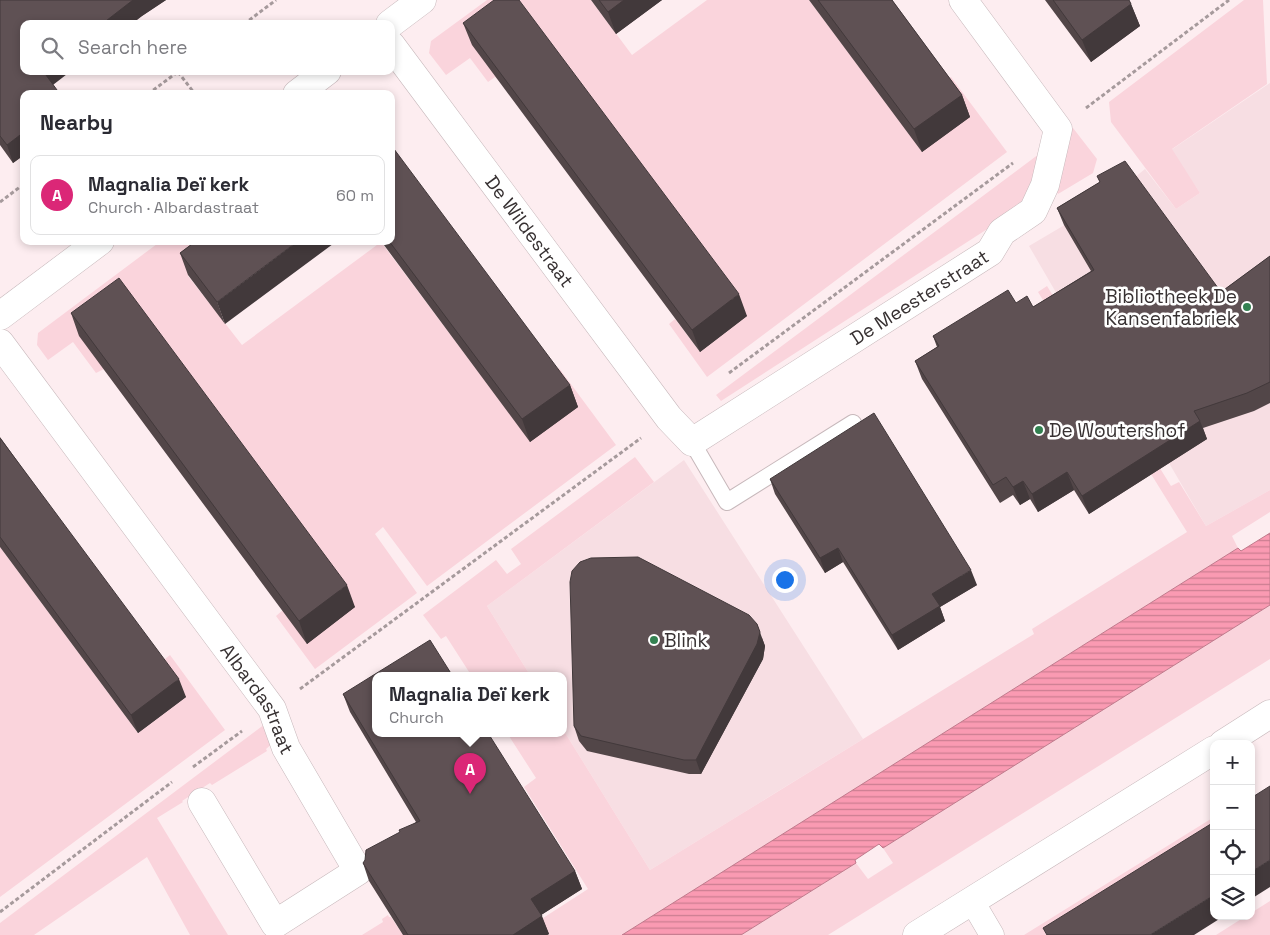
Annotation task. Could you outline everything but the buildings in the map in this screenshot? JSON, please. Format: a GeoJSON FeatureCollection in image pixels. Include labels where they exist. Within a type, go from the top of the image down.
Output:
{"type":"FeatureCollection","features":[{"type":"Feature","properties":{"kind":"street"},"geometry":{"type":"LineString","coordinates":[[395,20],[422,0]]}},
{"type":"Feature","properties":{"kind":"street"},"geometry":{"type":"LineString","coordinates":[[963,0],[1058,129]]}},
{"type":"Feature","properties":{"kind":"street","name":"De Wildestraat"},"geometry":{"type":"LineString","coordinates":[[395,50],[669,418]]}},
{"type":"Feature","properties":{"kind":"street"},"geometry":{"type":"LineString","coordinates":[[302,90],[322,75]]}},
{"type":"Feature","properties":{"kind":"street","name":"De Meesterstraat"},"geometry":{"type":"LineString","coordinates":[[692,442],[990,252],[1002,232],[1033,210],[1045,186],[1058,129]]}},
{"type":"Feature","properties":{"kind":"street"},"geometry":{"type":"LineString","coordinates":[[0,316],[95,245]]}},
{"type":"Feature","properties":{"kind":"street","name":"Albardastraat"},"geometry":{"type":"LineString","coordinates":[[0,343],[272,709],[286,748],[358,871],[275,924],[202,802]]}},
{"type":"Feature","properties":{"kind":"street"},"geometry":{"type":"LineString","coordinates":[[669,418],[692,442]]}},
{"type":"Feature","properties":{"kind":"street"},"geometry":{"type":"LineString","coordinates":[[1229,740],[1270,714]]}},
{"type":"Feature","properties":{"kind":"street"},"geometry":{"type":"LineString","coordinates":[[917,935],[1210,752]]}},
{"type":"Feature","properties":{"kind":"street"},"geometry":{"type":"LineString","coordinates":[[972,900],[992,935]]}},
{"type":"Feature","properties":{"kind":"lane"},"geometry":{"type":"LineString","coordinates":[[692,442],[727,502],[853,423]]}},
{"type":"Feature","properties":{"kind":"path"},"geometry":{"type":"LineString","coordinates":[[249,20],[276,0]]}},
{"type":"Feature","properties":{"kind":"path"},"geometry":{"type":"LineString","coordinates":[[724,377],[1229,0]]}},
{"type":"Feature","properties":{"kind":"path"},"geometry":{"type":"LineString","coordinates":[[153,90],[173,75]]}},
{"type":"Feature","properties":{"kind":"path"},"geometry":{"type":"LineString","coordinates":[[181,75],[192,90]]}},
{"type":"Feature","properties":{"kind":"path"},"geometry":{"type":"LineString","coordinates":[[0,202],[20,187]]}},
{"type":"Feature","properties":{"kind":"path"},"geometry":{"type":"LineString","coordinates":[[191,768],[669,418]]}},
{"type":"Feature","properties":{"kind":"path"},"geometry":{"type":"LineString","coordinates":[[0,912],[175,780]]}},
{"type":"Feature","properties":{"kind":"shaded area"},"geometry":{"type":"Polygon","coordinates":[[[487,0],[591,0],[632,55],[707,0],[809,0],[922,151],[944,82],[951,77],[1007,152],[707,377],[669,324],[675,319],[700,352],[747,316],[495,77],[488,82],[470,58],[446,75],[429,53],[431,41],[487,0]]]}},
{"type":"Feature","properties":{"kind":"shaded area"},"geometry":{"type":"Polygon","coordinates":[[[1244,0],[1263,0],[1267,84],[1172,149],[1200,193],[1176,209],[1111,122],[1109,102],[1244,0]]]}},
{"type":"Feature","properties":{"kind":"shaded area"},"geometry":{"type":"Polygon","coordinates":[[[1270,83],[1270,490],[1206,526],[1089,327],[1079,332],[1029,246],[1107,200],[1145,169],[1176,209],[1200,193],[1171,150],[1270,83]]]}},
{"type":"Feature","properties":{"kind":"shaded area"},"geometry":{"type":"Polygon","coordinates":[[[1073,128],[1097,159],[1093,173],[1058,194],[1056,190],[1069,131],[1073,128]]]}},
{"type":"Feature","properties":{"kind":"shaded area"},"geometry":{"type":"Polygon","coordinates":[[[1039,154],[1030,187],[1022,201],[1009,215],[721,401],[716,395],[1039,154]]]}},
{"type":"Feature","properties":{"kind":"shaded area"},"geometry":{"type":"Polygon","coordinates":[[[156,245],[204,245],[188,276],[242,345],[377,245],[383,245],[530,441],[552,372],[559,368],[616,445],[427,586],[383,527],[375,534],[417,593],[315,669],[276,616],[283,610],[104,369],[96,373],[73,342],[48,360],[37,345],[38,333],[156,245]]]}},
{"type":"Feature","properties":{"kind":"shaded area"},"geometry":{"type":"Polygon","coordinates":[[[1047,286],[1171,486],[1179,482],[1206,526],[1270,490],[1270,512],[1232,536],[1238,548],[622,935],[549,935],[540,920],[588,889],[524,787],[536,778],[510,737],[567,736],[650,870],[1034,634],[1032,629],[1187,532],[1038,292],[1047,286]]]}},
{"type":"Feature","properties":{"kind":"shaded area"},"geometry":{"type":"Polygon","coordinates":[[[635,457],[654,482],[487,606],[528,672],[469,672],[446,636],[441,639],[423,615],[496,560],[507,574],[521,564],[511,549],[635,457]]]}},
{"type":"Feature","properties":{"kind":"shaded area","name":"Blink"},"geometry":{"type":"Polygon","coordinates":[[[684,460],[863,739],[650,870],[567,736],[567,672],[528,672],[487,606],[684,460]]]}},
{"type":"Feature","properties":{"kind":"shaded area"},"geometry":{"type":"Polygon","coordinates":[[[1270,533],[1270,605],[883,848],[879,844],[855,860],[856,863],[741,935],[622,935],[1238,548],[1241,551],[1270,533]]]}},
{"type":"Feature","properties":{"kind":"shaded area"},"geometry":{"type":"Polygon","coordinates":[[[0,547],[138,733],[186,697],[160,663],[170,655],[225,730],[0,897],[0,547]]]}},
{"type":"Feature","properties":{"kind":"shaded area"},"geometry":{"type":"Polygon","coordinates":[[[1270,605],[1270,659],[828,935],[741,935],[856,863],[868,879],[893,863],[883,848],[1270,605]]]}},
{"type":"Feature","properties":{"kind":"shaded area"},"geometry":{"type":"Polygon","coordinates":[[[265,724],[273,743],[266,749],[267,751],[212,785],[210,783],[157,818],[228,935],[190,935],[147,857],[34,935],[0,935],[0,923],[265,724]]]}},
{"type":"Feature","properties":{"kind":"shaded area"},"geometry":{"type":"Polygon","coordinates":[[[1210,819],[1210,845],[1066,935],[1024,935],[1210,819]]]}},
{"type":"Feature","properties":{"kind":"shaded area"},"geometry":{"type":"Polygon","coordinates":[[[1270,901],[1270,935],[1216,935],[1240,920],[1255,920],[1255,910],[1270,901]]]}},
{"type":"Feature","properties":{"kind":"shaded area"},"geometry":{"type":"Polygon","coordinates":[[[388,915],[403,935],[362,935],[383,922],[382,919],[388,915]]]}},
{"type":"Feature","properties":{"kind":"place","name":"Bibliotheek De Kansenfabriek"},"geometry":{"type":"Point","coordinates":[1247,307]}},
{"type":"Feature","properties":{"kind":"place","name":"De Woutershof"},"geometry":{"type":"Point","coordinates":[1039,430]}},
{"type":"Feature","properties":{"kind":"place","name":"Blink"},"geometry":{"type":"Point","coordinates":[654,640]}},
{"type":"Feature","properties":{"kind":"place","name":"Magnalia Deï kerk"},"geometry":{"type":"Point","coordinates":[470,794]}}]}
